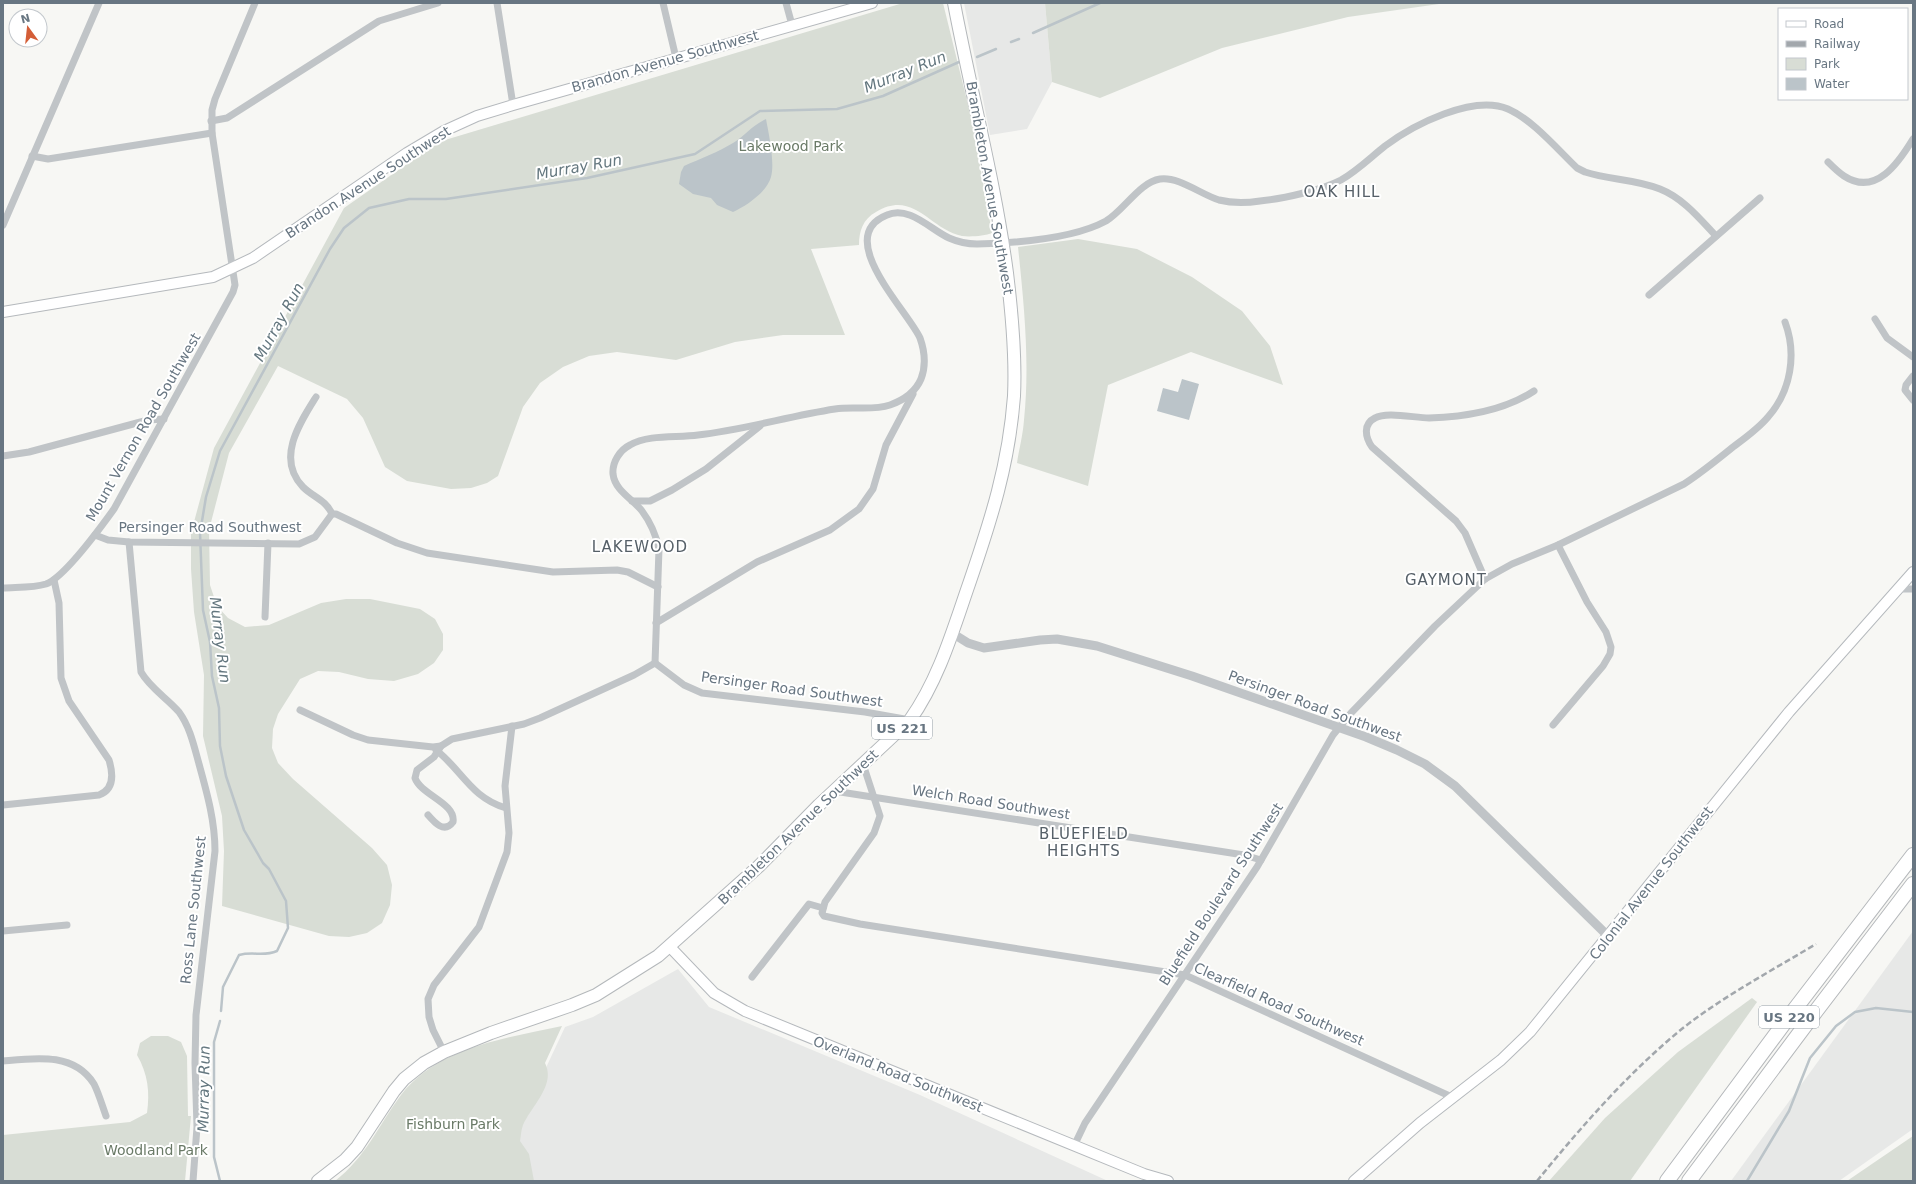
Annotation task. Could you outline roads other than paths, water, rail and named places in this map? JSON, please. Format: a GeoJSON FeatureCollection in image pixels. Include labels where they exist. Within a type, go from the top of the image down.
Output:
{"type":"FeatureCollection","features":[{"type":"Feature","properties":{"kind":"highway","name":"US 220"},"geometry":{"type":"LineString","coordinates":[[1667,1181],[1788,1018],[1913,855]]}},
{"type":"Feature","properties":{"kind":"highway","name":"US 220"},"geometry":{"type":"LineString","coordinates":[[1689,1181],[1913,884]]}},
{"type":"Feature","properties":{"kind":"main road","name":"Brandon Avenue Southwest"},"geometry":{"type":"LineString","coordinates":[[3,312],[198,281],[213,277],[254,258],[407,153],[444,131],[477,116],[872,3]]}},
{"type":"Feature","properties":{"kind":"main road","name":"Brambleton Avenue Southwest"},"geometry":{"type":"LineString","coordinates":[[318,1181],[345,1160],[357,1147],[404,1079],[424,1063],[444,1052],[491,1033],[559,1011],[596,995],[670,947],[759,866],[910,720],[931,686],[952,633],[993,513],[1002,481],[1011,426],[1014,359],[1010,297],[1002,242],[986,154],[954,3]]}},
{"type":"Feature","properties":{"kind":"main road","name":"Colonial Avenue Southwest"},"geometry":{"type":"LineString","coordinates":[[1350,1181],[1519,1044],[1549,1010],[1687,836],[1789,712],[1913,572]]}},
{"type":"Feature","properties":{"kind":"main road","name":"Overland Road Southwest"},"geometry":{"type":"LineString","coordinates":[[670,947],[714,993],[745,1012],[1144,1174],[1168,1181]]}},
{"type":"Feature","properties":{"kind":"main road","name":"Colonial Avenue Southwest"},"geometry":{"type":"LineString","coordinates":[[1354,1181],[1365,1170]]}},
{"type":"Feature","properties":{"kind":"main road","name":"Overland Road Southwest"},"geometry":{"type":"LineString","coordinates":[[1144,1174],[1153,1181]]}},
{"type":"Feature","properties":{"kind":"street"},"geometry":{"type":"LineString","coordinates":[[3,225],[99,3]]}},
{"type":"Feature","properties":{"kind":"street","name":"Mount Vernon Road Southwest"},"geometry":{"type":"LineString","coordinates":[[54,580],[95,535],[114,509],[233,292],[235,285],[211,121],[214,99],[255,3]]}},
{"type":"Feature","properties":{"kind":"street"},"geometry":{"type":"LineString","coordinates":[[211,121],[227,118],[379,21],[438,3]]}},
{"type":"Feature","properties":{"kind":"street"},"geometry":{"type":"LineString","coordinates":[[497,3],[513,105]]}},
{"type":"Feature","properties":{"kind":"street"},"geometry":{"type":"LineString","coordinates":[[663,3],[676,58]]}},
{"type":"Feature","properties":{"kind":"street"},"geometry":{"type":"LineString","coordinates":[[786,3],[792,25]]}},
{"type":"Feature","properties":{"kind":"street"},"geometry":{"type":"LineString","coordinates":[[656,623],[757,562],[830,530],[859,509],[874,489],[886,445],[914,392],[924,368],[925,360],[923,347],[910,320],[883,285],[876,271],[868,244],[870,231],[874,224],[886,215],[900,213],[912,216],[948,238],[958,242],[970,244],[1062,236],[1096,226],[1120,211],[1145,186],[1160,179],[1171,180],[1207,196],[1229,202],[1260,202],[1321,187],[1341,180],[1388,144],[1425,122],[1456,110],[1488,105],[1498,106],[1517,114],[1529,123],[1577,168],[1585,172],[1650,186],[1669,193],[1694,213],[1716,236]]}},
{"type":"Feature","properties":{"kind":"street"},"geometry":{"type":"LineString","coordinates":[[32,156],[48,159],[212,133]]}},
{"type":"Feature","properties":{"kind":"street"},"geometry":{"type":"LineString","coordinates":[[1828,162],[1850,180],[1867,181],[1877,179],[1891,170],[1899,162],[1913,139]]}},
{"type":"Feature","properties":{"kind":"street"},"geometry":{"type":"LineString","coordinates":[[1649,295],[1760,198]]}},
{"type":"Feature","properties":{"kind":"street"},"geometry":{"type":"LineString","coordinates":[[1875,319],[1887,338],[1913,357]]}},
{"type":"Feature","properties":{"kind":"street","name":"Bluefield Boulevard Southwest"},"geometry":{"type":"LineString","coordinates":[[1074,1146],[1085,1123],[1261,860],[1339,727],[1435,626],[1485,579],[1512,564],[1558,545],[1684,484],[1709,466],[1767,419],[1782,398],[1790,372],[1790,341],[1785,322]]}},
{"type":"Feature","properties":{"kind":"street"},"geometry":{"type":"LineString","coordinates":[[1913,376],[1906,385],[1906,390],[1907,394],[1913,400]]}},
{"type":"Feature","properties":{"kind":"street"},"geometry":{"type":"LineString","coordinates":[[1485,579],[1464,533],[1456,522],[1372,447],[1366,435],[1369,423],[1379,416],[1429,418],[1474,412],[1513,402],[1534,391]]}},
{"type":"Feature","properties":{"kind":"street"},"geometry":{"type":"LineString","coordinates":[[428,815],[438,825],[443,827],[448,827],[453,822],[452,813],[448,808],[421,787],[415,778],[417,770],[438,748],[462,736],[512,726],[540,718],[634,675],[655,663],[659,555],[656,538],[644,514],[617,485],[613,472],[618,455],[631,444],[648,439],[718,433],[835,409],[881,408],[894,404],[914,392]]}},
{"type":"Feature","properties":{"kind":"street"},"geometry":{"type":"LineString","coordinates":[[316,397],[294,436],[290,451],[290,461],[295,476],[303,486],[324,502],[332,514],[338,514],[397,543],[427,553],[553,572],[618,570],[628,572],[658,586]]}},
{"type":"Feature","properties":{"kind":"street"},"geometry":{"type":"LineString","coordinates":[[3,456],[29,452],[148,420],[164,419]]}},
{"type":"Feature","properties":{"kind":"street"},"geometry":{"type":"LineString","coordinates":[[632,501],[650,501],[672,490],[706,469],[761,424]]}},
{"type":"Feature","properties":{"kind":"street","name":"Persinger Road Southwest"},"geometry":{"type":"LineString","coordinates":[[95,535],[108,540],[129,542],[300,544],[307,542],[320,532],[332,514]]}},
{"type":"Feature","properties":{"kind":"street","name":"Ross Lane Southwest"},"geometry":{"type":"LineString","coordinates":[[129,542],[141,672],[146,680],[164,695],[186,724],[192,737],[209,799],[215,832],[215,851],[196,1015],[195,1064],[198,1127],[192,1181]]}},
{"type":"Feature","properties":{"kind":"street"},"geometry":{"type":"LineString","coordinates":[[265,617],[268,543]]}},
{"type":"Feature","properties":{"kind":"street"},"geometry":{"type":"LineString","coordinates":[[1553,725],[1603,666],[1610,654],[1611,647],[1606,632],[1587,602],[1558,545]]}},
{"type":"Feature","properties":{"kind":"street"},"geometry":{"type":"LineString","coordinates":[[3,588],[42,585],[54,580],[59,603],[60,667],[64,690],[69,700],[109,760],[112,768],[111,784],[108,789],[99,795],[3,805]]}},
{"type":"Feature","properties":{"kind":"street"},"geometry":{"type":"LineString","coordinates":[[1898,589],[1913,589]]}},
{"type":"Feature","properties":{"kind":"street","name":"Persinger Road Southwest"},"geometry":{"type":"LineString","coordinates":[[952,633],[968,644],[984,648],[1057,639],[1097,646],[1192,676],[1339,727],[1397,750],[1439,773],[1482,812],[1608,936]]}},
{"type":"Feature","properties":{"kind":"street","name":"Persinger Road Southwest"},"geometry":{"type":"LineString","coordinates":[[655,663],[684,686],[702,693],[865,712],[910,720]]}},
{"type":"Feature","properties":{"kind":"street"},"geometry":{"type":"LineString","coordinates":[[300,710],[353,735],[368,740],[438,748],[478,793],[497,805],[506,808]]}},
{"type":"Feature","properties":{"kind":"street"},"geometry":{"type":"LineString","coordinates":[[444,1052],[429,1017],[428,998],[434,985],[470,940],[483,918],[507,852],[510,833],[506,808],[506,768],[512,726]]}},
{"type":"Feature","properties":{"kind":"street"},"geometry":{"type":"LineString","coordinates":[[752,977],[808,904],[822,908],[845,872],[874,833],[880,816],[863,764]]}},
{"type":"Feature","properties":{"kind":"street","name":"Welch Road Southwest"},"geometry":{"type":"LineString","coordinates":[[834,792],[1244,855],[1261,860]]}},
{"type":"Feature","properties":{"kind":"street","name":"Clearfield Road Southwest"},"geometry":{"type":"LineString","coordinates":[[822,908],[822,913],[824,916],[860,924],[1185,975],[1454,1098]]}},
{"type":"Feature","properties":{"kind":"street"},"geometry":{"type":"LineString","coordinates":[[3,931],[67,924]]}},
{"type":"Feature","properties":{"kind":"street"},"geometry":{"type":"LineString","coordinates":[[3,1061],[50,1059],[71,1064],[80,1069],[93,1083],[106,1116]]}},
{"type":"Feature","properties":{"kind":"water"},"geometry":{"type":"Polygon","coordinates":[[[766,119],[772,157],[771,177],[769,183],[761,193],[750,202],[733,212],[717,205],[711,198],[693,194],[679,184],[681,172],[684,166],[733,143],[766,119]]]}},
{"type":"Feature","properties":{"kind":"water"},"geometry":{"type":"Polygon","coordinates":[[[1182,379],[1199,384],[1189,420],[1157,411],[1163,388],[1178,392],[1182,379]]]}},
{"type":"Feature","properties":{"kind":"waterway","name":"Murray Run"},"geometry":{"type":"LineString","coordinates":[[1033,33],[1100,3]]}},
{"type":"Feature","properties":{"kind":"waterway","name":"Murray Run"},"geometry":{"type":"LineString","coordinates":[[1011,42],[1019,39]]}},
{"type":"Feature","properties":{"kind":"waterway","name":"Murray Run"},"geometry":{"type":"LineString","coordinates":[[977,57],[996,49]]}},
{"type":"Feature","properties":{"kind":"waterway","name":"Murray Run"},"geometry":{"type":"LineString","coordinates":[[221,1011],[223,987],[239,955],[267,954],[277,951],[288,928],[286,901],[269,869],[263,863],[244,830],[226,776],[220,746],[219,708],[212,676],[210,642],[203,610],[200,533],[206,497],[220,451],[330,249],[344,228],[369,208],[409,199],[446,199],[587,178],[695,154],[760,111],[837,109],[883,96],[959,62]]}},
{"type":"Feature","properties":{"kind":"waterway"},"geometry":{"type":"LineString","coordinates":[[1747,1181],[1789,1111],[1810,1058],[1836,1026],[1855,1012],[1876,1008],[1913,1012]]}},
{"type":"Feature","properties":{"kind":"waterway","name":"Murray Run"},"geometry":{"type":"LineString","coordinates":[[220,1021],[214,1042],[214,1157],[220,1181]]}},
{"type":"Feature","properties":{"kind":"railway"},"geometry":{"type":"LineString","coordinates":[[1537,1181],[1606,1101],[1644,1063],[1683,1028],[1731,994],[1816,944]]}},
{"type":"Feature","properties":{"kind":"district","name":"OAK HILL"},"geometry":{"type":"Point","coordinates":[1342,192]}},
{"type":"Feature","properties":{"kind":"district","name":"LAKEWOOD"},"geometry":{"type":"Point","coordinates":[640,547]}},
{"type":"Feature","properties":{"kind":"district","name":"GAYMONT"},"geometry":{"type":"Point","coordinates":[1446,580]}},
{"type":"Feature","properties":{"kind":"district","name":"BLUEFIELD HEIGHTS"},"geometry":{"type":"Point","coordinates":[1084,842]}},
{"type":"Feature","properties":{"kind":"park label","name":"Lakewood Park"},"geometry":{"type":"Point","coordinates":[791,146]}},
{"type":"Feature","properties":{"kind":"park label","name":"Fishburn Park"},"geometry":{"type":"Point","coordinates":[453,1124]}},
{"type":"Feature","properties":{"kind":"park label","name":"Woodland Park"},"geometry":{"type":"Point","coordinates":[156,1150]}}]}
